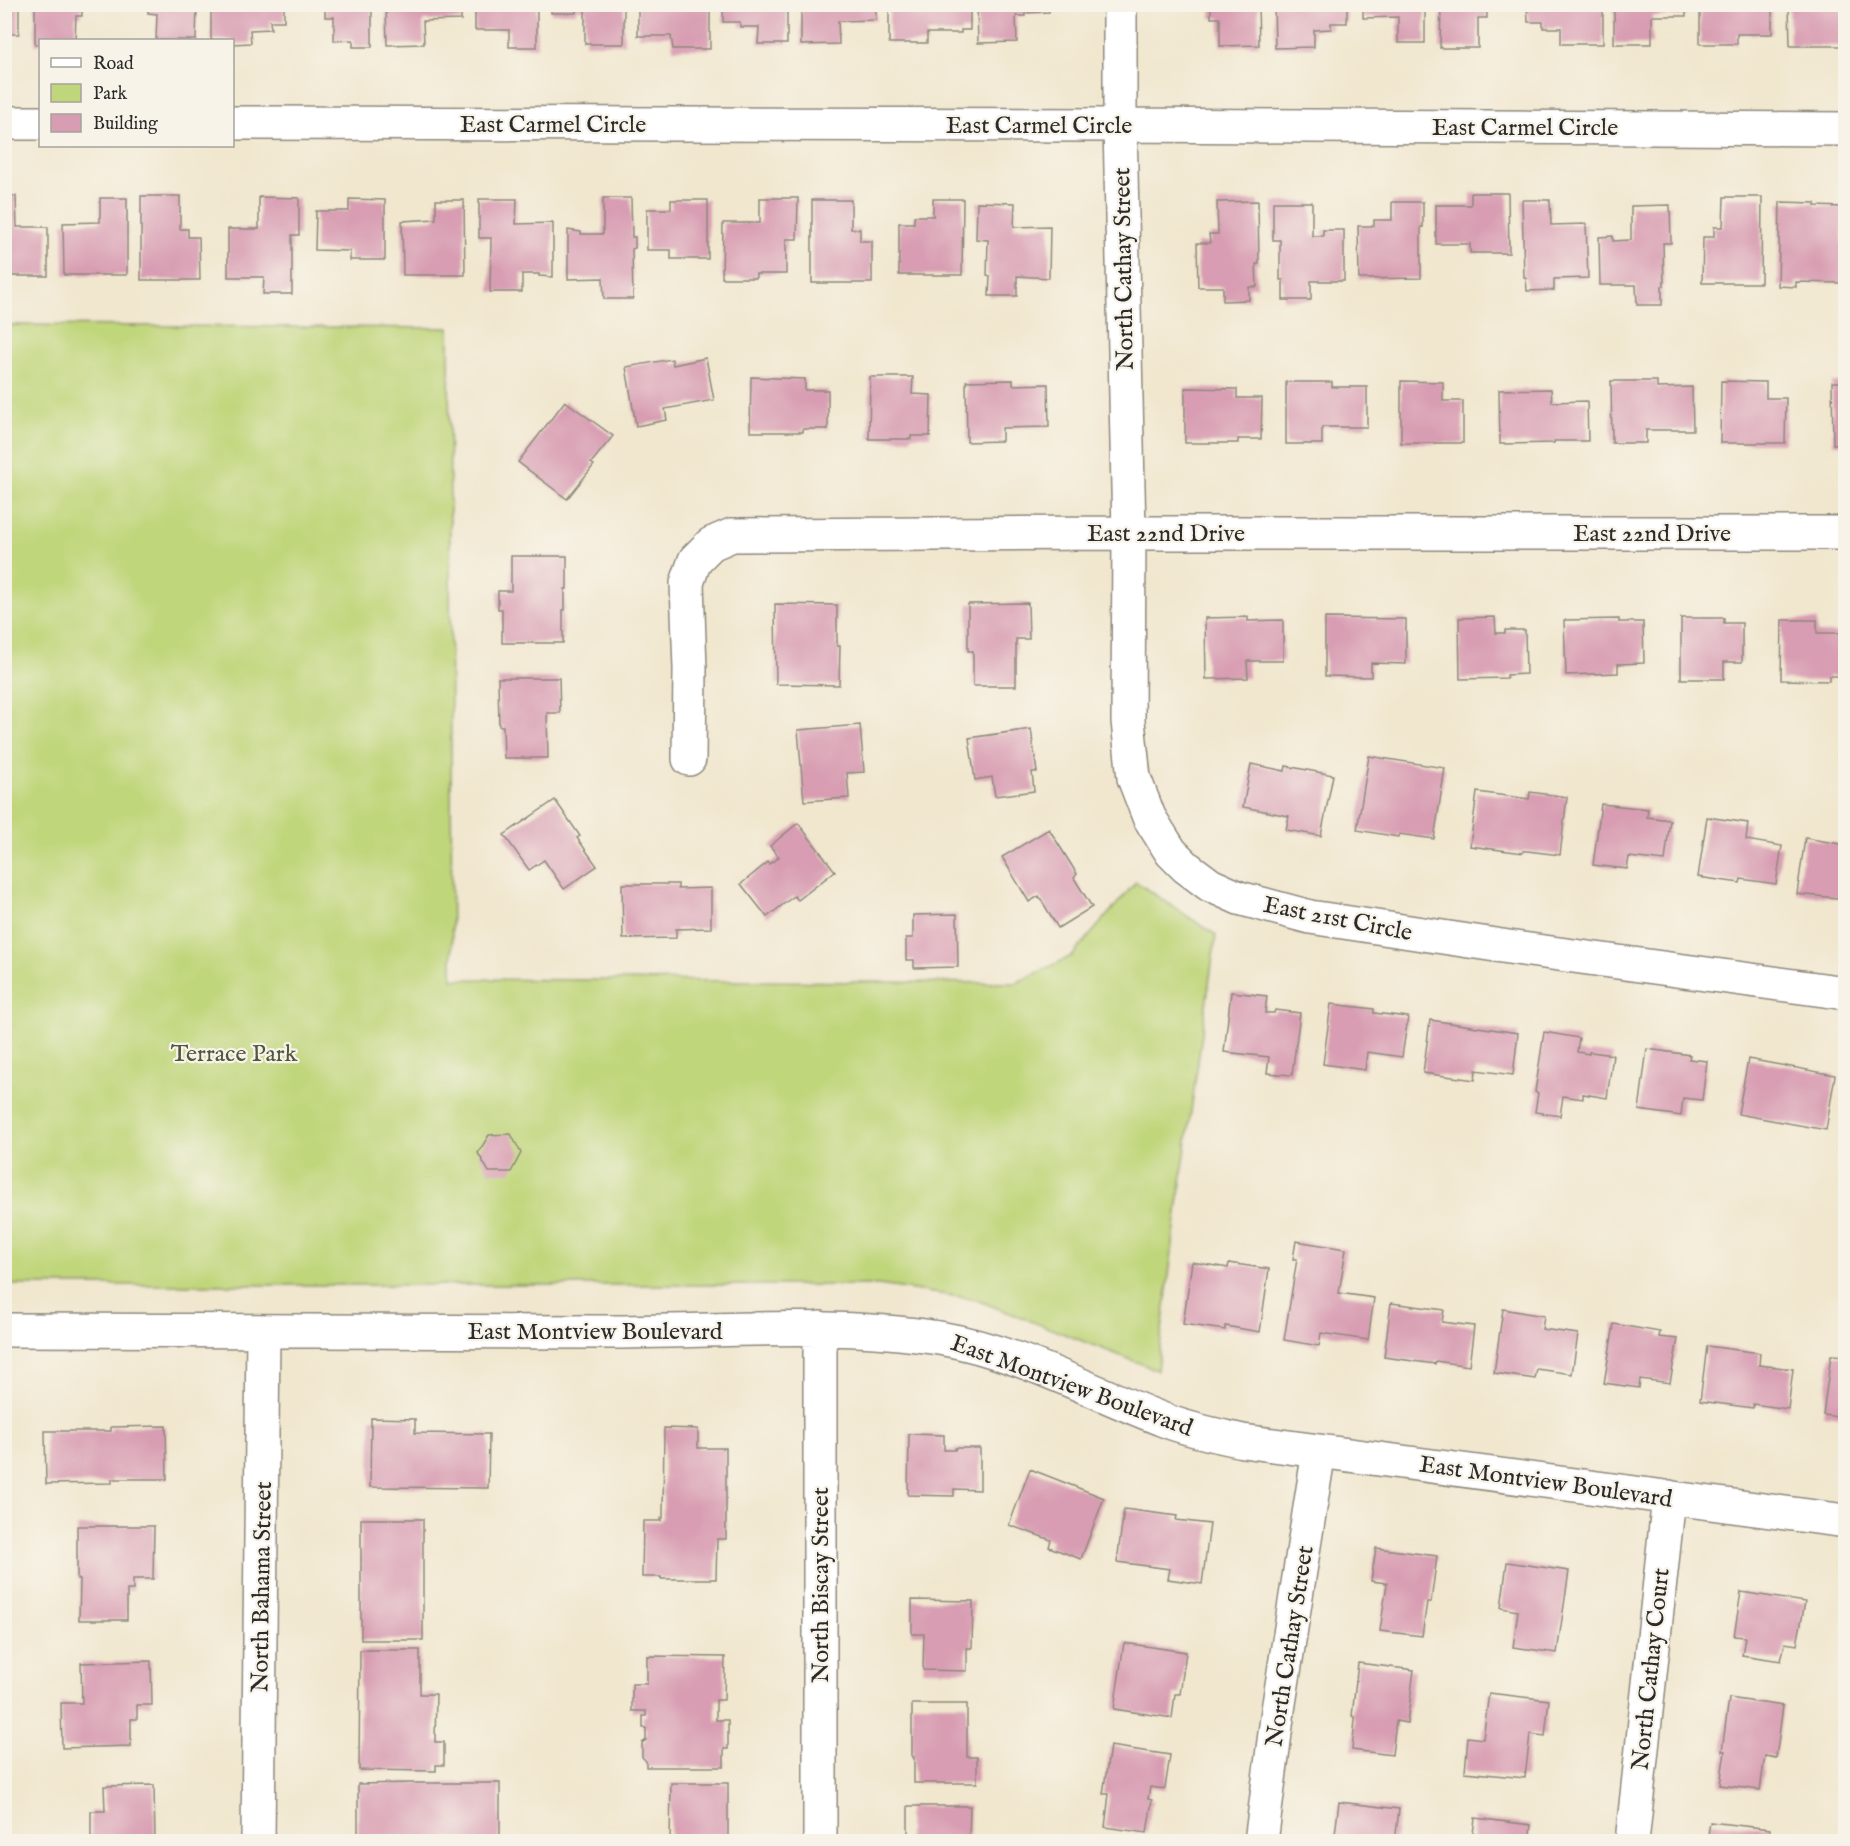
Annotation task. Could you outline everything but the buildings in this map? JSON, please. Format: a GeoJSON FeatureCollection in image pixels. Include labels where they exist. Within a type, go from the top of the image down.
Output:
{"type":"FeatureCollection","features":[{"type":"Feature","properties":{"kind":"street","name":"North Cathay Street"},"geometry":{"type":"LineString","coordinates":[[1120,4],[1120,125],[1129,533]]}},
{"type":"Feature","properties":{"kind":"street"},"geometry":{"type":"LineString","coordinates":[[4,123],[39,123]]}},
{"type":"Feature","properties":{"kind":"street","name":"East Carmel Circle"},"geometry":{"type":"LineString","coordinates":[[234,123],[1845,129]]}},
{"type":"Feature","properties":{"kind":"street","name":"East 21st Circle"},"geometry":{"type":"LineString","coordinates":[[1129,533],[1128,721],[1134,778],[1149,817],[1171,852],[1210,885],[1239,898],[1310,917],[1534,951],[1845,993]]}},
{"type":"Feature","properties":{"kind":"street","name":"East 22nd Drive"},"geometry":{"type":"LineString","coordinates":[[689,759],[690,669],[687,583],[695,560],[711,544],[732,535],[1845,533]]}},
{"type":"Feature","properties":{"kind":"street","name":"East Montview Boulevard"},"geometry":{"type":"LineString","coordinates":[[4,1330],[612,1332],[820,1328],[909,1335],[976,1346],[1041,1369],[1166,1421],[1243,1442],[1845,1521]]}},
{"type":"Feature","properties":{"kind":"street","name":"North Biscay Street"},"geometry":{"type":"LineString","coordinates":[[820,1328],[820,1842]]}},
{"type":"Feature","properties":{"kind":"street","name":"North Bahama Street"},"geometry":{"type":"LineString","coordinates":[[258,1842],[263,1332]]}},
{"type":"Feature","properties":{"kind":"street","name":"North Cathay Street"},"geometry":{"type":"LineString","coordinates":[[1261,1842],[1278,1710],[1320,1451]]}},
{"type":"Feature","properties":{"kind":"street","name":"North Cathay Court"},"geometry":{"type":"LineString","coordinates":[[1632,1842],[1669,1497]]}},
{"type":"Feature","properties":{"kind":"green space","name":"Terrace Park"},"geometry":{"type":"Polygon","coordinates":[[[5,325],[449,328],[452,979],[1016,983],[1072,956],[1136,882],[1216,935],[1157,1370],[974,1299],[879,1285],[5,1285],[5,325]]]}}]}
